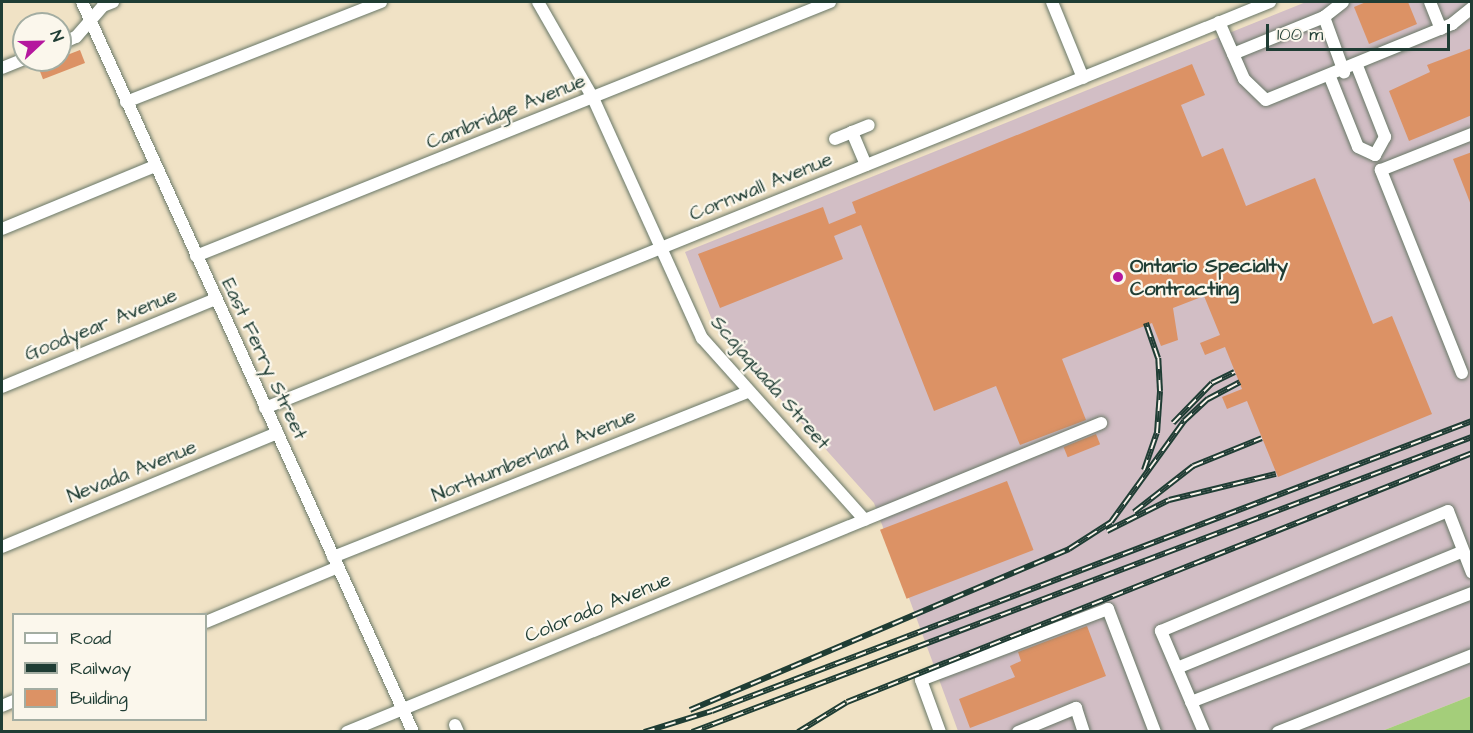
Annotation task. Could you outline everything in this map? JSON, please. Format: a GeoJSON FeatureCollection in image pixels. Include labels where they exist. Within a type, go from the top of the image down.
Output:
{"type":"FeatureCollection","features":[{"type":"Feature","properties":{"kind":"street","name":"East Ferry Street"},"geometry":{"type":"LineString","coordinates":[[82,2],[413,732]]}},
{"type":"Feature","properties":{"kind":"street"},"geometry":{"type":"LineString","coordinates":[[72,39],[89,20],[113,2]]}},
{"type":"Feature","properties":{"kind":"street"},"geometry":{"type":"LineString","coordinates":[[126,102],[381,2]]}},
{"type":"Feature","properties":{"kind":"street","name":"Scajaquada Street"},"geometry":{"type":"LineString","coordinates":[[538,2],[593,98],[659,249],[702,338],[865,520]]}},
{"type":"Feature","properties":{"kind":"street","name":"Cambridge Avenue"},"geometry":{"type":"LineString","coordinates":[[196,256],[830,2]]}},
{"type":"Feature","properties":{"kind":"street"},"geometry":{"type":"LineString","coordinates":[[1052,2],[1083,78]]}},
{"type":"Feature","properties":{"kind":"street","name":"Cornwall Avenue"},"geometry":{"type":"LineString","coordinates":[[265,408],[1270,2]]}},
{"type":"Feature","properties":{"kind":"street"},"geometry":{"type":"LineString","coordinates":[[1233,54],[1324,17],[1343,2]]}},
{"type":"Feature","properties":{"kind":"street"},"geometry":{"type":"LineString","coordinates":[[1430,2],[1441,29]]}},
{"type":"Feature","properties":{"kind":"street"},"geometry":{"type":"LineString","coordinates":[[1219,22],[1244,80],[1266,100],[1344,72],[1441,29],[1472,8]]}},
{"type":"Feature","properties":{"kind":"street"},"geometry":{"type":"LineString","coordinates":[[1324,17],[1344,72]]}},
{"type":"Feature","properties":{"kind":"street"},"geometry":{"type":"LineString","coordinates":[[1357,66],[1385,137],[1375,155]]}},
{"type":"Feature","properties":{"kind":"street"},"geometry":{"type":"LineString","coordinates":[[1330,77],[1358,147],[1375,155],[1462,373]]}},
{"type":"Feature","properties":{"kind":"street"},"geometry":{"type":"LineString","coordinates":[[835,139],[869,125]]}},
{"type":"Feature","properties":{"kind":"street"},"geometry":{"type":"LineString","coordinates":[[852,132],[866,165]]}},
{"type":"Feature","properties":{"kind":"street"},"geometry":{"type":"LineString","coordinates":[[1380,170],[1472,134]]}},
{"type":"Feature","properties":{"kind":"street"},"geometry":{"type":"LineString","coordinates":[[2,229],[155,166]]}},
{"type":"Feature","properties":{"kind":"street","name":"Goodyear Avenue"},"geometry":{"type":"LineString","coordinates":[[2,387],[216,299]]}},
{"type":"Feature","properties":{"kind":"street","name":"Northumberland Avenue"},"geometry":{"type":"LineString","coordinates":[[207,622],[336,562],[748,392]]}},
{"type":"Feature","properties":{"kind":"street","name":"Colorado Avenue"},"geometry":{"type":"LineString","coordinates":[[347,732],[1101,423]]}},
{"type":"Feature","properties":{"kind":"street","name":"Nevada Avenue"},"geometry":{"type":"LineString","coordinates":[[2,547],[277,433]]}},
{"type":"Feature","properties":{"kind":"street"},"geometry":{"type":"LineString","coordinates":[[1204,732],[1161,631],[1448,510],[1472,573]]}},
{"type":"Feature","properties":{"kind":"street"},"geometry":{"type":"LineString","coordinates":[[1177,668],[1463,551]]}},
{"type":"Feature","properties":{"kind":"street"},"geometry":{"type":"LineString","coordinates":[[1191,702],[1472,593]]}},
{"type":"Feature","properties":{"kind":"street"},"geometry":{"type":"LineString","coordinates":[[940,732],[921,681],[1108,609],[1155,732]]}},
{"type":"Feature","properties":{"kind":"street"},"geometry":{"type":"LineString","coordinates":[[1278,732],[1472,655]]}},
{"type":"Feature","properties":{"kind":"street"},"geometry":{"type":"LineString","coordinates":[[1018,732],[1076,708],[1084,732]]}},
{"type":"Feature","properties":{"kind":"shaded area"},"geometry":{"type":"Polygon","coordinates":[[[1306,2],[1471,2],[1471,696],[1382,731],[958,731],[874,503],[714,325],[685,252],[1306,2]]]}},
{"type":"Feature","properties":{"kind":"green space"},"geometry":{"type":"Polygon","coordinates":[[[1471,696],[1471,731],[1382,731],[1471,696]]]}},
{"type":"Feature","properties":{"kind":"building"},"geometry":{"type":"Polygon","coordinates":[[[1366,2],[1408,2],[1417,24],[1369,44],[1354,7],[1366,2]]]}},
{"type":"Feature","properties":{"kind":"building"},"geometry":{"type":"Polygon","coordinates":[[[1472,48],[1472,115],[1409,141],[1389,91],[1430,72],[1427,65],[1472,48]]]}},
{"type":"Feature","properties":{"kind":"building"},"geometry":{"type":"Polygon","coordinates":[[[80,50],[85,63],[72,68],[72,53],[80,50]]]}},
{"type":"Feature","properties":{"kind":"building","name":"Ontario Specialty Contracting"},"geometry":{"type":"Polygon","coordinates":[[[1192,64],[1205,95],[1181,105],[1202,157],[1223,148],[1246,206],[1315,178],[1373,324],[1392,316],[1432,414],[1278,477],[1247,401],[1227,409],[1222,397],[1242,389],[1225,347],[1205,355],[1200,343],[1220,335],[1204,296],[1173,308],[1178,340],[1161,346],[1152,323],[1062,359],[1086,420],[1020,445],[996,386],[934,411],[861,225],[834,236],[843,259],[720,308],[698,254],[823,207],[829,224],[856,213],[852,202],[1192,64]]]}},
{"type":"Feature","properties":{"kind":"building"},"geometry":{"type":"Polygon","coordinates":[[[40,72],[62,72],[43,79],[40,72]]]}},
{"type":"Feature","properties":{"kind":"building"},"geometry":{"type":"Polygon","coordinates":[[[1472,152],[1472,205],[1471,205],[1453,159],[1472,152]]]}},
{"type":"Feature","properties":{"kind":"building"},"geometry":{"type":"Polygon","coordinates":[[[1096,434],[1100,444],[1068,457],[1064,447],[1096,434]]]}},
{"type":"Feature","properties":{"kind":"building"},"geometry":{"type":"Polygon","coordinates":[[[1007,481],[1034,550],[907,599],[880,530],[1007,481]]]}},
{"type":"Feature","properties":{"kind":"building"},"geometry":{"type":"Polygon","coordinates":[[[1087,626],[1106,676],[970,728],[959,699],[1015,677],[1010,666],[1021,661],[1018,652],[1087,626]]]}},
{"type":"Feature","properties":{"kind":"railway"},"geometry":{"type":"LineString","coordinates":[[1144,470],[1157,433],[1160,391],[1158,358],[1146,323]]}},
{"type":"Feature","properties":{"kind":"railway"},"geometry":{"type":"LineString","coordinates":[[1173,423],[1212,383],[1235,372]]}},
{"type":"Feature","properties":{"kind":"railway"},"geometry":{"type":"LineString","coordinates":[[690,710],[1069,549],[1111,522],[1184,421],[1208,399],[1240,382]]}},
{"type":"Feature","properties":{"kind":"railway"},"geometry":{"type":"LineString","coordinates":[[644,732],[712,711],[1472,421]]}},
{"type":"Feature","properties":{"kind":"railway"},"geometry":{"type":"LineString","coordinates":[[692,732],[1472,437]]}},
{"type":"Feature","properties":{"kind":"railway"},"geometry":{"type":"LineString","coordinates":[[1134,512],[1193,466],[1262,438]]}},
{"type":"Feature","properties":{"kind":"railway"},"geometry":{"type":"LineString","coordinates":[[798,732],[847,702],[1472,453]]}},
{"type":"Feature","properties":{"kind":"railway"},"geometry":{"type":"LineString","coordinates":[[1107,531],[1169,500],[1276,474]]}},
{"type":"Feature","properties":{"kind":"place","name":"Ontario Specialty Contracting"},"geometry":{"type":"Point","coordinates":[1118,277]}}]}
